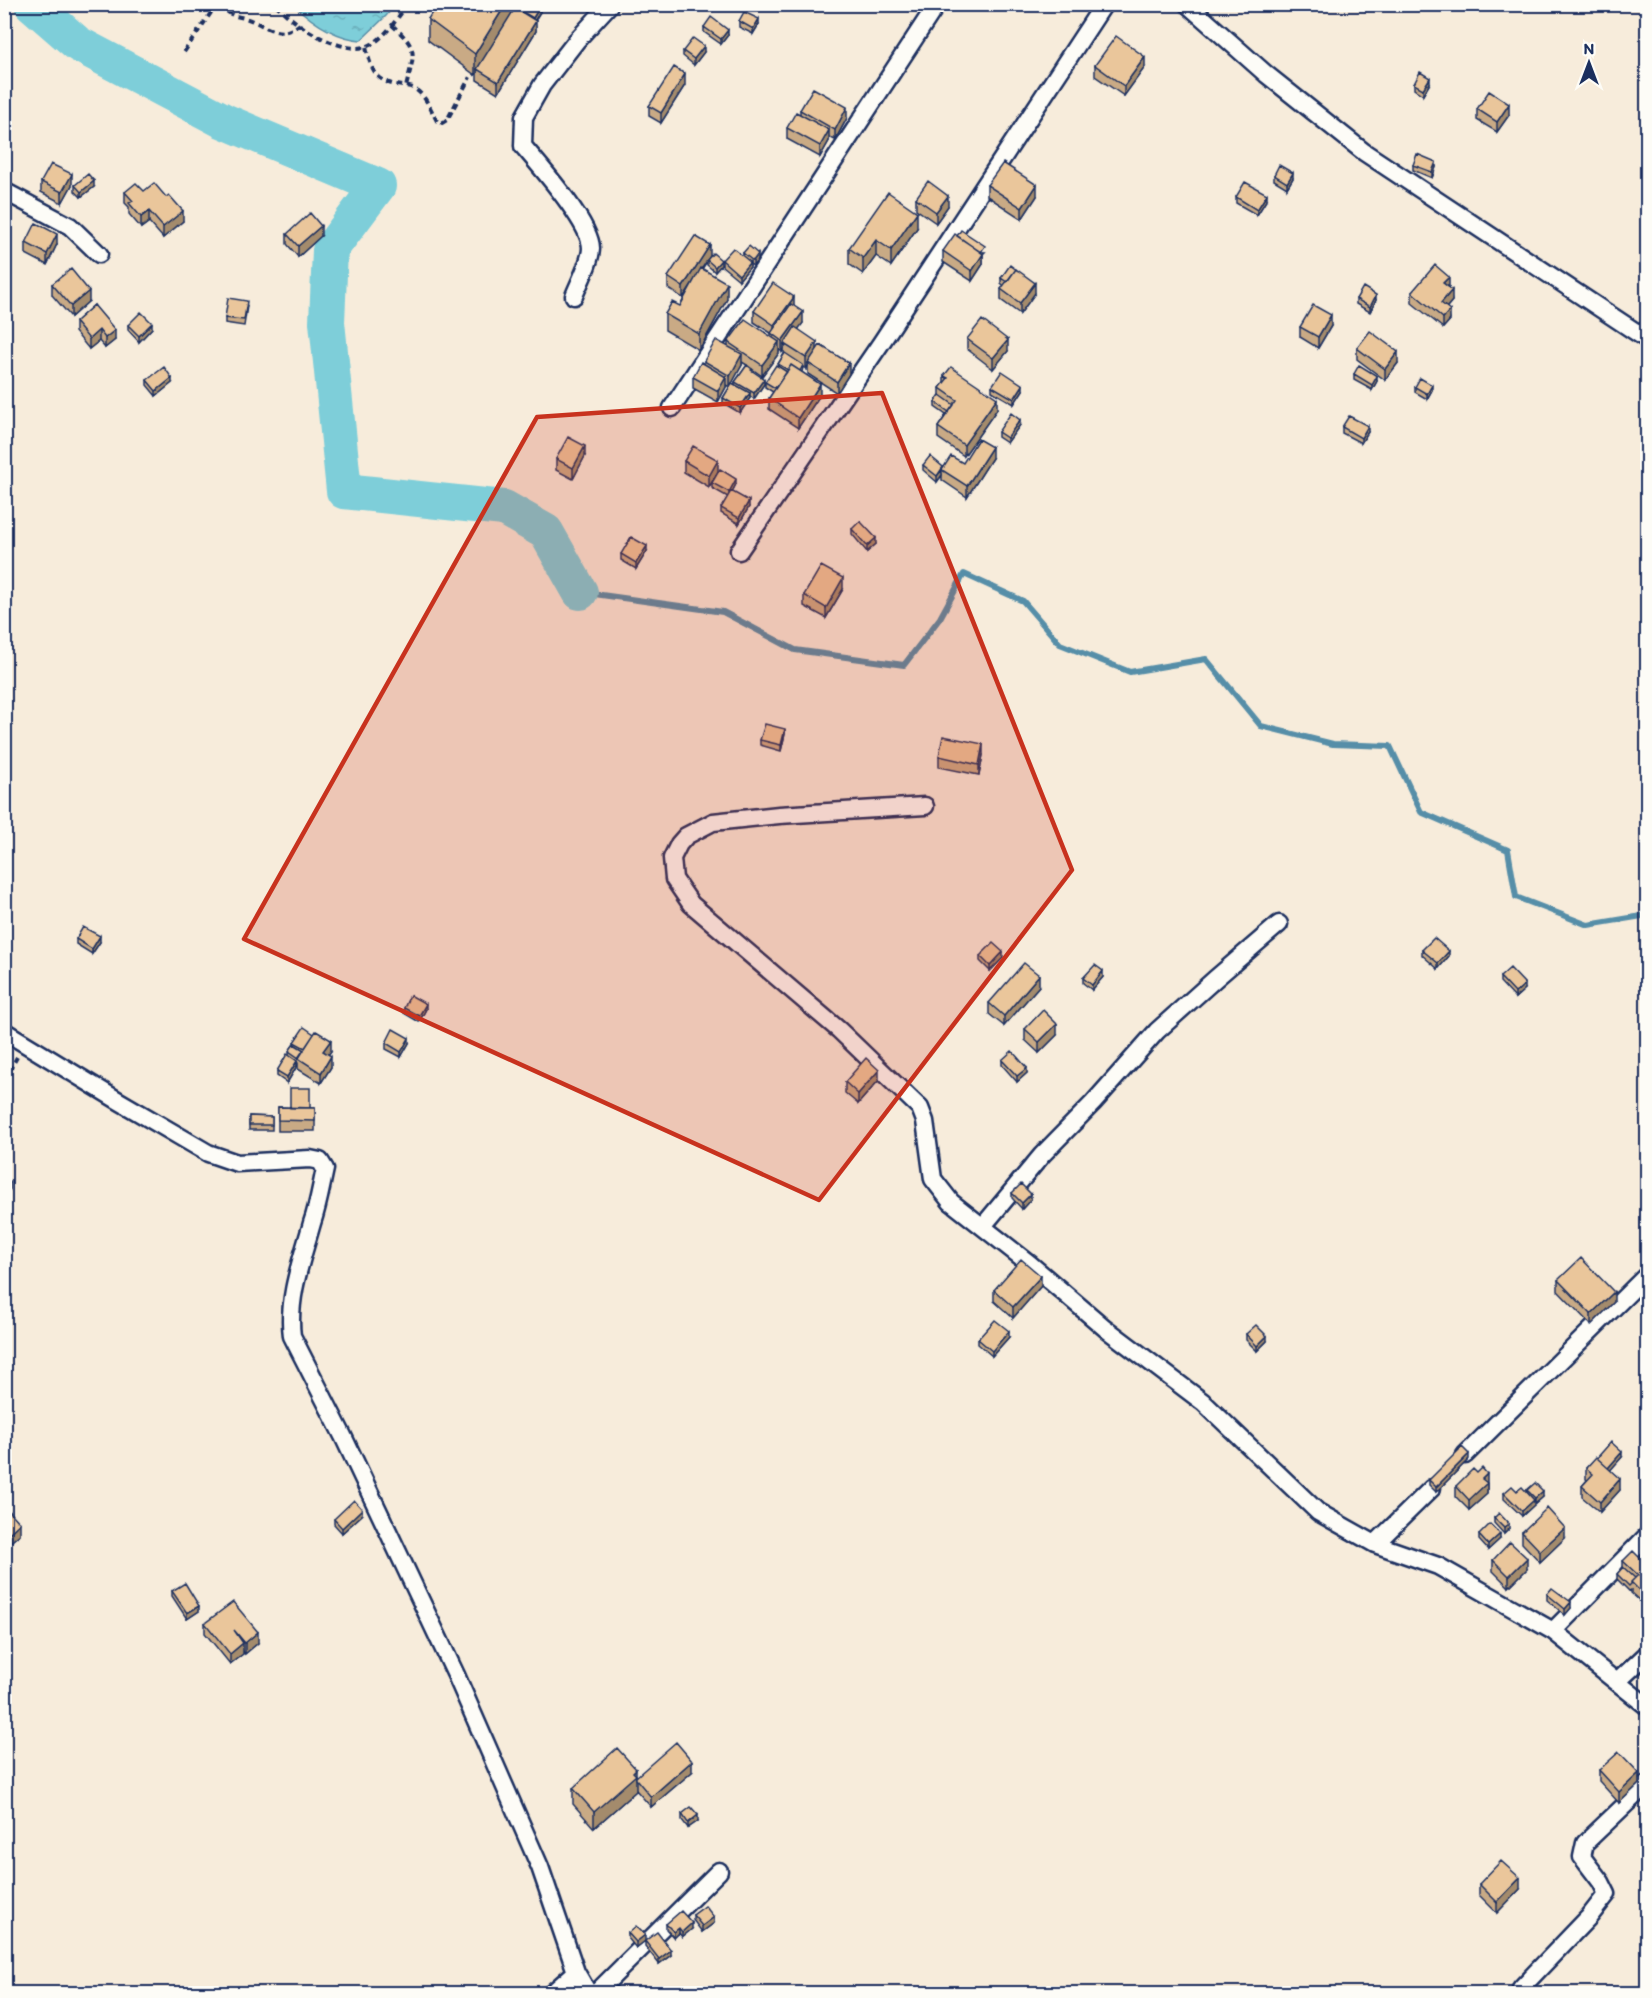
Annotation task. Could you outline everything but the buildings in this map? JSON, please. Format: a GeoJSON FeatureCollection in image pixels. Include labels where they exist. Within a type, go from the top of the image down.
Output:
{"type":"FeatureCollection","features":[{"type":"Feature","properties":{"kind":"street"},"geometry":{"type":"LineString","coordinates":[[574,296],[591,251],[590,236],[556,185],[523,146],[524,117],[542,85],[577,40],[610,4]]}},
{"type":"Feature","properties":{"kind":"street"},"geometry":{"type":"LineString","coordinates":[[672,408],[937,4]]}},
{"type":"Feature","properties":{"kind":"street"},"geometry":{"type":"LineString","coordinates":[[739,550],[881,342],[1104,4]]}},
{"type":"Feature","properties":{"kind":"street"},"geometry":{"type":"LineString","coordinates":[[1187,4],[1266,74],[1364,152],[1647,340]]}},
{"type":"Feature","properties":{"kind":"street"},"geometry":{"type":"LineString","coordinates":[[4,191],[70,226],[99,254]]}},
{"type":"Feature","properties":{"kind":"street"},"geometry":{"type":"LineString","coordinates":[[925,806],[779,815],[713,822],[686,836],[679,844],[672,858],[674,879],[691,904],[839,1030],[920,1108],[926,1121],[933,1179],[951,1202],[1105,1328],[1203,1402],[1317,1512],[1375,1544],[1438,1566],[1553,1631],[1647,1707]]}},
{"type":"Feature","properties":{"kind":"street"},"geometry":{"type":"LineString","coordinates":[[983,1226],[1042,1155],[1093,1103],[1157,1031],[1279,924]]}},
{"type":"Feature","properties":{"kind":"street"},"geometry":{"type":"LineString","coordinates":[[4,1031],[208,1153],[237,1163],[310,1159],[320,1161],[325,1169],[299,1266],[290,1322],[292,1336],[353,1458],[460,1685],[540,1867],[576,1971],[589,1994]]}},
{"type":"Feature","properties":{"kind":"street"},"geometry":{"type":"LineString","coordinates":[[1465,1455],[1647,1274]]}},
{"type":"Feature","properties":{"kind":"street"},"geometry":{"type":"LineString","coordinates":[[1375,1544],[1432,1488]]}},
{"type":"Feature","properties":{"kind":"street"},"geometry":{"type":"LineString","coordinates":[[1553,1631],[1647,1535]]}},
{"type":"Feature","properties":{"kind":"street"},"geometry":{"type":"LineString","coordinates":[[1617,1682],[1647,1653]]}},
{"type":"Feature","properties":{"kind":"street"},"geometry":{"type":"LineString","coordinates":[[1521,1988],[1589,1917],[1607,1894],[1582,1857],[1585,1843],[1647,1783]]}},
{"type":"Feature","properties":{"kind":"street"},"geometry":{"type":"LineString","coordinates":[[595,1994],[719,1871]]}},
{"type":"Feature","properties":{"kind":"street"},"geometry":{"type":"LineString","coordinates":[[551,1994],[576,1971]]}},
{"type":"Feature","properties":{"kind":"path"},"geometry":{"type":"LineString","coordinates":[[184,52],[219,4],[228,14],[250,19],[274,32],[293,30],[300,24]]}},
{"type":"Feature","properties":{"kind":"path"},"geometry":{"type":"LineString","coordinates":[[276,4],[286,15],[321,38],[346,48],[357,49],[379,40],[408,4]]}},
{"type":"Feature","properties":{"kind":"path"},"geometry":{"type":"LineString","coordinates":[[392,25],[406,38],[413,49],[413,60],[406,87]]}},
{"type":"Feature","properties":{"kind":"path"},"geometry":{"type":"LineString","coordinates":[[366,47],[376,77],[387,83],[414,88],[425,99],[437,121],[442,123],[447,120],[470,77]]}},
{"type":"Feature","properties":{"kind":"path"},"geometry":{"type":"LineString","coordinates":[[4,1080],[24,1044]]}},
{"type":"Feature","properties":{"kind":"highlighted area"},"geometry":{"type":"Polygon","coordinates":[[[882,393],[1072,870],[819,1200],[244,939],[537,417],[882,393]]]}},
{"type":"Feature","properties":{"kind":"water"},"geometry":{"type":"Polygon","coordinates":[[[294,5],[395,5],[361,40],[333,33],[294,5]]]}},
{"type":"Feature","properties":{"kind":"waterway"},"geometry":{"type":"LineString","coordinates":[[32,4],[78,44],[224,121],[378,186],[330,250],[327,322],[344,491],[504,508],[546,532],[580,592]]}},
{"type":"Feature","properties":{"kind":"waterway"},"geometry":{"type":"LineString","coordinates":[[580,592],[723,612],[795,650],[904,665],[940,618],[964,574],[1023,601],[1060,644],[1130,672],[1206,659],[1261,726],[1333,744],[1390,746],[1421,812],[1508,850],[1516,897],[1588,925],[1648,915]]}}]}
